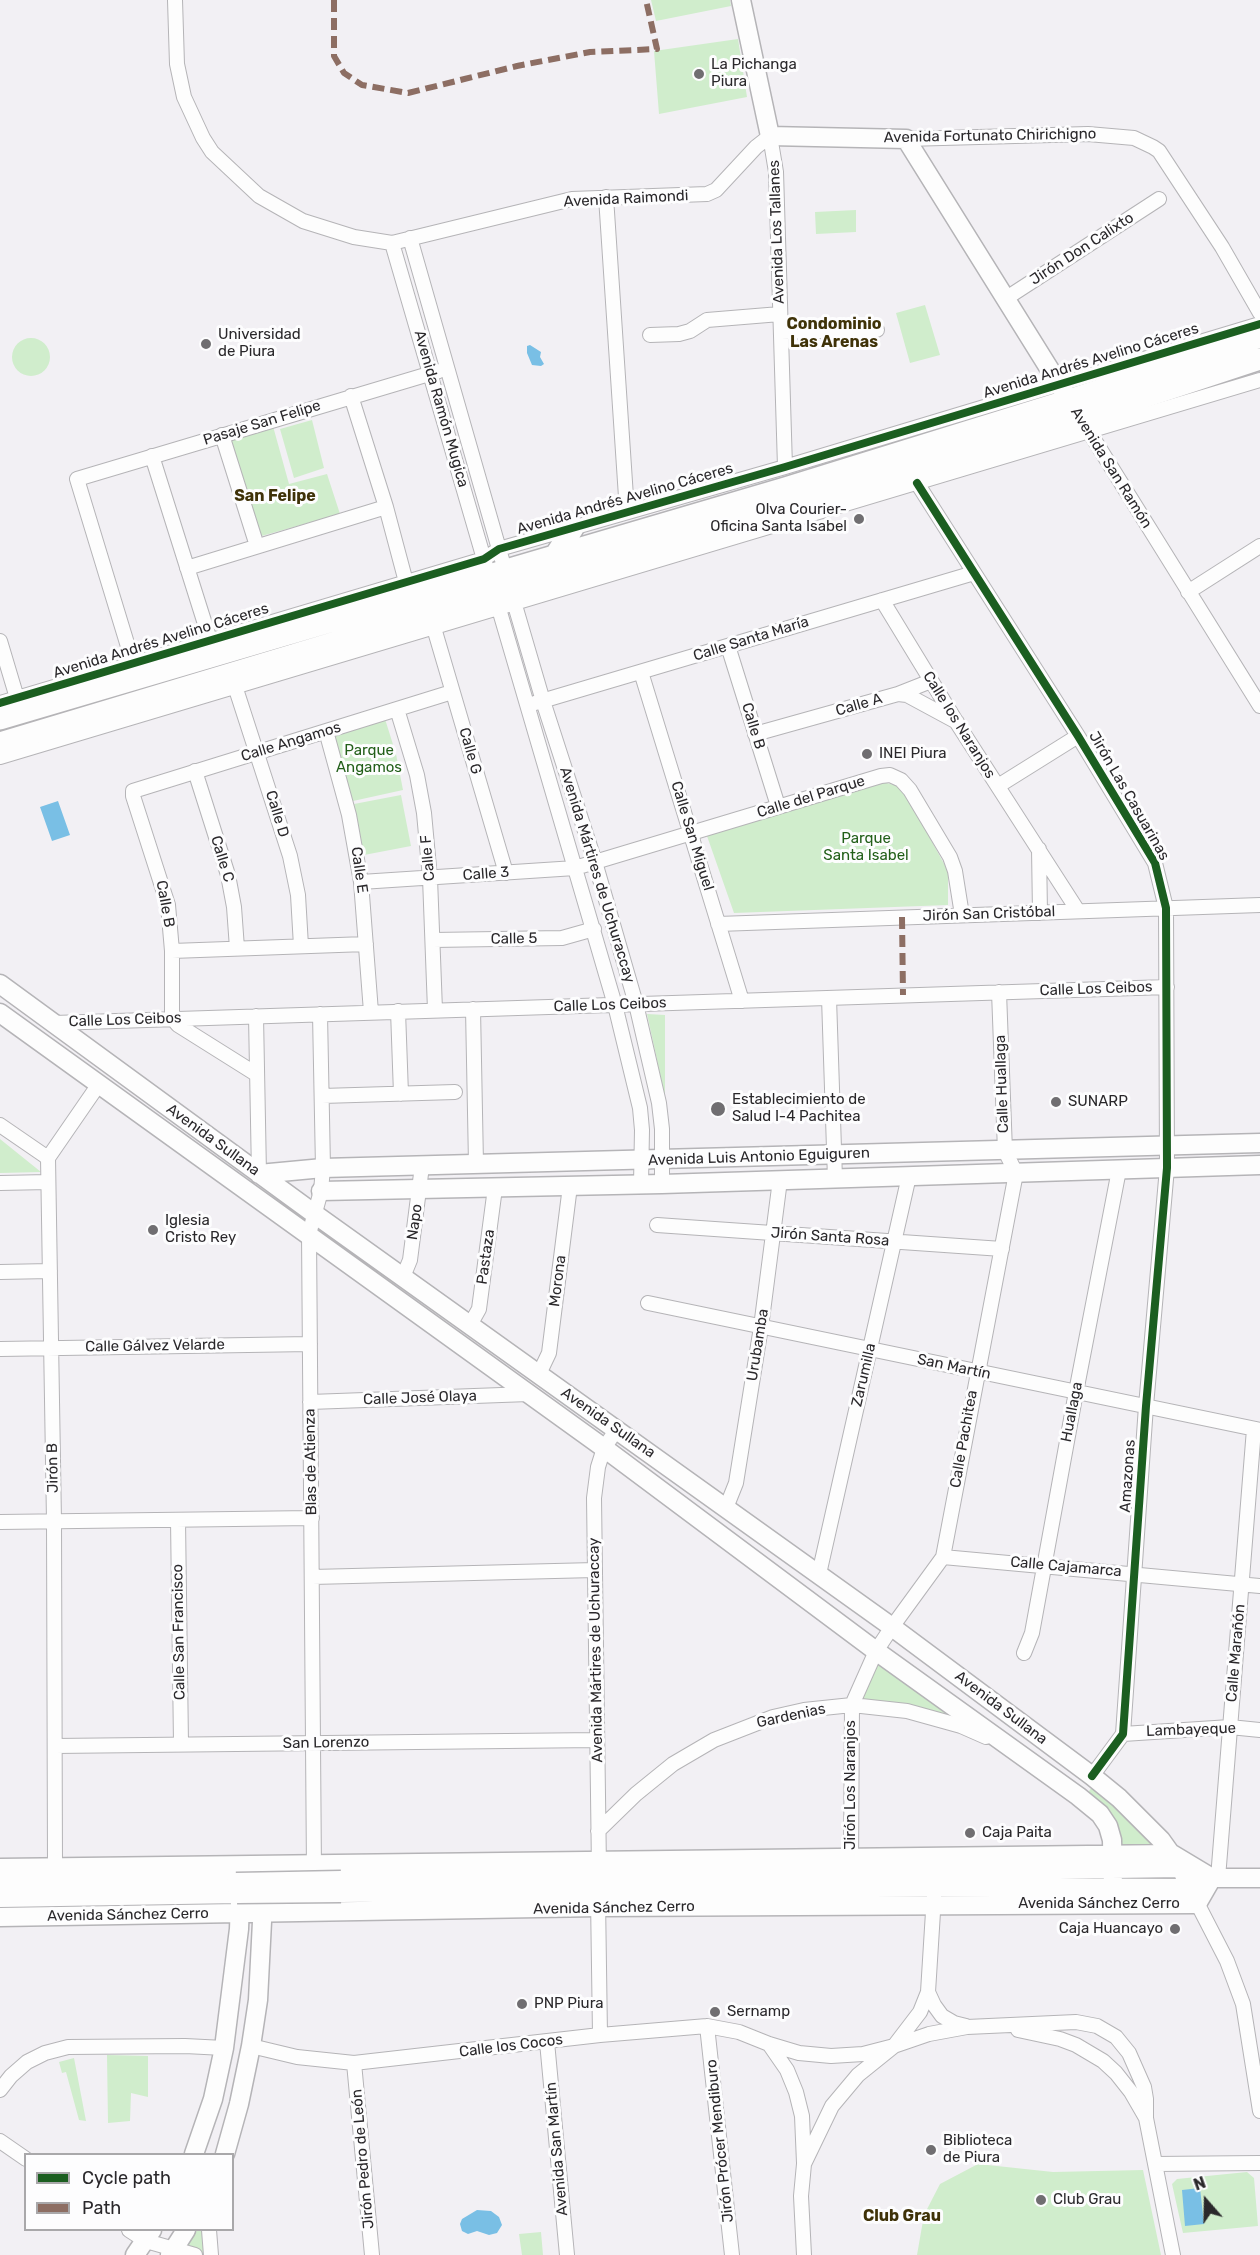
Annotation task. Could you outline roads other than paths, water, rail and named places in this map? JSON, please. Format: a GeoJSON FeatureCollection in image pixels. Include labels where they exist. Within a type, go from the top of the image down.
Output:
{"type":"FeatureCollection","features":[{"type":"Feature","properties":{"kind":"highway","name":"Avenida Andrés Avelino Cáceres"},"geometry":{"type":"LineString","coordinates":[[0,743],[500,586],[555,556],[785,488],[1064,392],[1260,337]]}},
{"type":"Feature","properties":{"kind":"highway","name":"Avenida Andrés Avelino Cáceres"},"geometry":{"type":"LineString","coordinates":[[0,719],[500,586],[1085,425],[1260,359]]}},
{"type":"Feature","properties":{"kind":"highway"},"geometry":{"type":"LineString","coordinates":[[555,556],[573,528]]}},
{"type":"Feature","properties":{"kind":"main road","name":"Avenida Los Tallanes"},"geometry":{"type":"LineString","coordinates":[[741,0],[770,136]]}},
{"type":"Feature","properties":{"kind":"main road","name":"Avenida Fortunato Chirichigno"},"geometry":{"type":"LineString","coordinates":[[770,136],[906,138]]}},
{"type":"Feature","properties":{"kind":"main road","name":"Avenida San Ramón"},"geometry":{"type":"LineString","coordinates":[[906,138],[1085,425]]}},
{"type":"Feature","properties":{"kind":"main road","name":"Avenida Sullana"},"geometry":{"type":"LineString","coordinates":[[0,984],[259,1174],[819,1574],[1092,1776],[1133,1811],[1161,1840],[1176,1861],[1194,1896]]}},
{"type":"Feature","properties":{"kind":"main road","name":"Avenida Sullana"},"geometry":{"type":"LineString","coordinates":[[0,1013],[530,1394],[1100,1814],[1108,1826],[1112,1840],[1113,1888]]}},
{"type":"Feature","properties":{"kind":"main road","name":"Calle Los Ceibos"},"geometry":{"type":"LineString","coordinates":[[37,1040],[54,1023]]}},
{"type":"Feature","properties":{"kind":"main road","name":"Avenida Luis Antonio Eguiguren"},"geometry":{"type":"LineString","coordinates":[[259,1174],[323,1168],[1260,1143]]}},
{"type":"Feature","properties":{"kind":"main road","name":"Avenida Luis Antonio Eguiguren"},"geometry":{"type":"LineString","coordinates":[[321,1191],[641,1185],[1260,1165]]}},
{"type":"Feature","properties":{"kind":"main road","name":"Avenida Sánchez Cerro"},"geometry":{"type":"LineString","coordinates":[[0,1868],[55,1867],[341,1887],[599,1884],[851,1873],[884,1865],[1176,1861],[1215,1878],[1260,1878]]}},
{"type":"Feature","properties":{"kind":"main road","name":"Avenida Sánchez Cerro"},"geometry":{"type":"LineString","coordinates":[[0,1898],[238,1880],[264,1865],[314,1864],[599,1884],[933,1896],[1194,1896],[1215,1878]]}},
{"type":"Feature","properties":{"kind":"main road"},"geometry":{"type":"LineString","coordinates":[[225,2153],[239,2104],[258,2000],[264,1865]]}},
{"type":"Feature","properties":{"kind":"main road","name":"Avenida Sánchez Cerro"},"geometry":{"type":"LineString","coordinates":[[0,1917],[314,1912],[599,1884],[851,1873],[933,1896],[1113,1888],[1194,1896]]}},
{"type":"Feature","properties":{"kind":"main road","name":"Avenida Sánchez Cerro"},"geometry":{"type":"LineString","coordinates":[[0,1885],[238,1880]]}},
{"type":"Feature","properties":{"kind":"main road"},"geometry":{"type":"LineString","coordinates":[[194,2153],[213,2099],[224,2048],[240,1912],[238,1880]]}},
{"type":"Feature","properties":{"kind":"main road"},"geometry":{"type":"LineString","coordinates":[[173,2251],[185,2231]]}},
{"type":"Feature","properties":{"kind":"street"},"geometry":{"type":"LineString","coordinates":[[175,0],[177,64],[184,97],[212,152],[259,196],[303,221],[354,237],[392,243]]}},
{"type":"Feature","properties":{"kind":"street","name":"Avenida Fortunato Chirichigno"},"geometry":{"type":"LineString","coordinates":[[906,138],[1088,134],[1134,138],[1154,147],[1160,151],[1222,247],[1260,313]]}},
{"type":"Feature","properties":{"kind":"street","name":"Avenida Raimondi"},"geometry":{"type":"LineString","coordinates":[[392,243],[572,199],[707,194],[716,190],[756,147],[770,136]]}},
{"type":"Feature","properties":{"kind":"street","name":"Avenida Los Tallanes"},"geometry":{"type":"LineString","coordinates":[[770,136],[776,172],[785,467]]}},
{"type":"Feature","properties":{"kind":"street"},"geometry":{"type":"LineString","coordinates":[[606,197],[627,512]]}},
{"type":"Feature","properties":{"kind":"street","name":"Jirón Don Calixto"},"geometry":{"type":"LineString","coordinates":[[1005,298],[1159,199]]}},
{"type":"Feature","properties":{"kind":"street","name":"Avenida Ramón Mugica"},"geometry":{"type":"LineString","coordinates":[[410,238],[499,549],[500,586]]}},
{"type":"Feature","properties":{"kind":"street","name":"Avenida Ramón Mugica"},"geometry":{"type":"LineString","coordinates":[[392,243],[430,373],[500,586]]}},
{"type":"Feature","properties":{"kind":"street"},"geometry":{"type":"LineString","coordinates":[[650,335],[690,331],[707,320],[780,314]]}},
{"type":"Feature","properties":{"kind":"street","name":"Avenida Andrés Avelino Cáceres"},"geometry":{"type":"LineString","coordinates":[[500,586],[499,549],[785,467],[1064,392],[1260,324]]}},
{"type":"Feature","properties":{"kind":"street"},"geometry":{"type":"LineString","coordinates":[[780,332],[877,330]]}},
{"type":"Feature","properties":{"kind":"street","name":"Pasaje San Felipe"},"geometry":{"type":"LineString","coordinates":[[133,663],[77,479],[447,368]]}},
{"type":"Feature","properties":{"kind":"street","name":"Avenida Andrés Avelino Cáceres"},"geometry":{"type":"LineString","coordinates":[[0,703],[406,582],[500,586],[917,483],[1085,425],[1260,380]]}},
{"type":"Feature","properties":{"kind":"street"},"geometry":{"type":"LineString","coordinates":[[351,396],[386,507],[406,582]]}},
{"type":"Feature","properties":{"kind":"street","name":"Avenida San Ramón"},"geometry":{"type":"LineString","coordinates":[[1085,425],[1260,706]]}},
{"type":"Feature","properties":{"kind":"street"},"geometry":{"type":"LineString","coordinates":[[222,435],[256,546]]}},
{"type":"Feature","properties":{"kind":"street"},"geometry":{"type":"LineString","coordinates":[[152,456],[210,640]]}},
{"type":"Feature","properties":{"kind":"street","name":"Jirón Las Casuarinas"},"geometry":{"type":"LineString","coordinates":[[917,483],[1078,736],[1155,863],[1166,908],[1167,1168]]}},
{"type":"Feature","properties":{"kind":"street"},"geometry":{"type":"LineString","coordinates":[[187,567],[386,507]]}},
{"type":"Feature","properties":{"kind":"street"},"geometry":{"type":"LineString","coordinates":[[1188,592],[1260,546]]}},
{"type":"Feature","properties":{"kind":"street","name":"Calle Santa María"},"geometry":{"type":"LineString","coordinates":[[528,706],[974,573]]}},
{"type":"Feature","properties":{"kind":"street","name":"Avenida Andrés Avelino Cáceres"},"geometry":{"type":"LineString","coordinates":[[0,757],[434,628],[500,586]]}},
{"type":"Feature","properties":{"kind":"street","name":"Avenida Mártires de Uchuraccay"},"geometry":{"type":"LineString","coordinates":[[500,586],[543,701],[595,862],[636,1004],[659,1103],[662,1184]]}},
{"type":"Feature","properties":{"kind":"street","name":"Avenida Mártires de Uchuraccay"},"geometry":{"type":"LineString","coordinates":[[500,586],[528,706],[594,929],[640,1108],[641,1185]]}},
{"type":"Feature","properties":{"kind":"street","name":"Calle los Naranjos"},"geometry":{"type":"LineString","coordinates":[[882,600],[957,723],[1078,911]]}},
{"type":"Feature","properties":{"kind":"street","name":"Calle G"},"geometry":{"type":"LineString","coordinates":[[434,628],[506,873]]}},
{"type":"Feature","properties":{"kind":"street"},"geometry":{"type":"LineString","coordinates":[[0,641],[17,698]]}},
{"type":"Feature","properties":{"kind":"street","name":"Calle B"},"geometry":{"type":"LineString","coordinates":[[728,646],[778,806]]}},
{"type":"Feature","properties":{"kind":"street","name":"Calle San Miguel"},"geometry":{"type":"LineString","coordinates":[[641,672],[742,1000]]}},
{"type":"Feature","properties":{"kind":"street"},"geometry":{"type":"LineString","coordinates":[[898,694],[932,681]]}},
{"type":"Feature","properties":{"kind":"street","name":"Calle D"},"geometry":{"type":"LineString","coordinates":[[235,686],[292,866],[299,904],[301,946]]}},
{"type":"Feature","properties":{"kind":"street","name":"Calle Angamos"},"geometry":{"type":"LineString","coordinates":[[132,793],[195,771],[452,692]]}},
{"type":"Feature","properties":{"kind":"street","name":"Calle A"},"geometry":{"type":"LineString","coordinates":[[755,734],[898,694],[907,695],[957,723]]}},
{"type":"Feature","properties":{"kind":"street","name":"Calle F"},"geometry":{"type":"LineString","coordinates":[[398,709],[421,797],[430,878],[435,1010]]}},
{"type":"Feature","properties":{"kind":"street","name":"Calle E"},"geometry":{"type":"LineString","coordinates":[[326,731],[349,815],[362,882],[371,1012]]}},
{"type":"Feature","properties":{"kind":"street"},"geometry":{"type":"LineString","coordinates":[[998,786],[1078,736]]}},
{"type":"Feature","properties":{"kind":"street","name":"Calle C"},"geometry":{"type":"LineString","coordinates":[[195,771],[230,884],[237,948]]}},
{"type":"Feature","properties":{"kind":"street","name":"Calle del Parque"},"geometry":{"type":"LineString","coordinates":[[575,868],[778,806],[890,775],[901,780],[910,790],[952,864],[962,915]]}},
{"type":"Feature","properties":{"kind":"street","name":"Calle B"},"geometry":{"type":"LineString","coordinates":[[132,793],[168,905],[172,951],[172,1018]]}},
{"type":"Feature","properties":{"kind":"street"},"geometry":{"type":"LineString","coordinates":[[1039,849],[1040,913]]}},
{"type":"Feature","properties":{"kind":"street","name":"Calle 3"},"geometry":{"type":"LineString","coordinates":[[362,882],[575,868]]}},
{"type":"Feature","properties":{"kind":"street","name":"Jirón San Cristóbal"},"geometry":{"type":"LineString","coordinates":[[718,924],[1260,905]]}},
{"type":"Feature","properties":{"kind":"street","name":"Calle 5"},"geometry":{"type":"LineString","coordinates":[[433,940],[562,938],[594,929]]}},
{"type":"Feature","properties":{"kind":"street"},"geometry":{"type":"LineString","coordinates":[[172,951],[366,944]]}},
{"type":"Feature","properties":{"kind":"street","name":"Calle Los Ceibos"},"geometry":{"type":"LineString","coordinates":[[54,1023],[1167,987]]}},
{"type":"Feature","properties":{"kind":"street","name":"Calle Huallaga"},"geometry":{"type":"LineString","coordinates":[[999,992],[1005,1151],[1016,1173]]}},
{"type":"Feature","properties":{"kind":"street"},"geometry":{"type":"LineString","coordinates":[[829,998],[835,1179]]}},
{"type":"Feature","properties":{"kind":"street"},"geometry":{"type":"LineString","coordinates":[[473,1009],[476,1164]]}},
{"type":"Feature","properties":{"kind":"street"},"geometry":{"type":"LineString","coordinates":[[398,1011],[401,1094]]}},
{"type":"Feature","properties":{"kind":"street","name":"Blas de Atienza"},"geometry":{"type":"LineString","coordinates":[[314,1912],[309,1234],[316,1215],[323,1168],[320,1014]]}},
{"type":"Feature","properties":{"kind":"street"},"geometry":{"type":"LineString","coordinates":[[256,1016],[259,1174]]}},
{"type":"Feature","properties":{"kind":"street"},"geometry":{"type":"LineString","coordinates":[[172,1018],[178,1025],[256,1074]]}},
{"type":"Feature","properties":{"kind":"street"},"geometry":{"type":"LineString","coordinates":[[0,1125],[48,1158],[99,1084]]}},
{"type":"Feature","properties":{"kind":"street"},"geometry":{"type":"LineString","coordinates":[[322,1096],[455,1092]]}},
{"type":"Feature","properties":{"kind":"street","name":"Jirón B"},"geometry":{"type":"LineString","coordinates":[[48,1158],[54,1521],[55,1867]]}},
{"type":"Feature","properties":{"kind":"street","name":"Napo"},"geometry":{"type":"LineString","coordinates":[[403,1277],[410,1260],[422,1166]]}},
{"type":"Feature","properties":{"kind":"street","name":"Amazonas"},"geometry":{"type":"LineString","coordinates":[[1123,1734],[1146,1406],[1167,1168]]}},
{"type":"Feature","properties":{"kind":"street","name":"Huallaga"},"geometry":{"type":"LineString","coordinates":[[1024,1653],[1032,1634],[1043,1565],[1119,1170]]}},
{"type":"Feature","properties":{"kind":"street","name":"Calle Pachitea"},"geometry":{"type":"LineString","coordinates":[[876,1651],[943,1557],[1016,1173]]}},
{"type":"Feature","properties":{"kind":"street","name":"Zarumilla"},"geometry":{"type":"LineString","coordinates":[[819,1574],[909,1176]]}},
{"type":"Feature","properties":{"kind":"street","name":"Urubamba"},"geometry":{"type":"LineString","coordinates":[[726,1508],[736,1484],[761,1327],[780,1180]]}},
{"type":"Feature","properties":{"kind":"street"},"geometry":{"type":"LineString","coordinates":[[0,1183],[48,1182]]}},
{"type":"Feature","properties":{"kind":"street","name":"Morona"},"geometry":{"type":"LineString","coordinates":[[539,1374],[549,1353],[570,1186]]}},
{"type":"Feature","properties":{"kind":"street","name":"Pastaza"},"geometry":{"type":"LineString","coordinates":[[470,1325],[479,1309],[495,1188]]}},
{"type":"Feature","properties":{"kind":"street","name":"Jirón Santa Rosa"},"geometry":{"type":"LineString","coordinates":[[657,1226],[1002,1249]]}},
{"type":"Feature","properties":{"kind":"street"},"geometry":{"type":"LineString","coordinates":[[0,1272],[50,1271]]}},
{"type":"Feature","properties":{"kind":"street","name":"San Martín"},"geometry":{"type":"LineString","coordinates":[[648,1303],[1257,1430]]}},
{"type":"Feature","properties":{"kind":"street","name":"Calle Gálvez Velarde"},"geometry":{"type":"LineString","coordinates":[[0,1349],[310,1344]]}},
{"type":"Feature","properties":{"kind":"street","name":"Calle José Olaya"},"geometry":{"type":"LineString","coordinates":[[310,1402],[530,1394]]}},
{"type":"Feature","properties":{"kind":"street","name":"Avenida Mártires de Uchuraccay"},"geometry":{"type":"LineString","coordinates":[[600,2035],[594,1498],[598,1467],[604,1448],[617,1429]]}},
{"type":"Feature","properties":{"kind":"street","name":"Calle Marañón"},"geometry":{"type":"LineString","coordinates":[[1215,1878],[1257,1430]]}},
{"type":"Feature","properties":{"kind":"street"},"geometry":{"type":"LineString","coordinates":[[0,1522],[312,1518]]}},
{"type":"Feature","properties":{"kind":"street","name":"Calle San Francisco"},"geometry":{"type":"LineString","coordinates":[[178,1520],[181,1744]]}},
{"type":"Feature","properties":{"kind":"street","name":"Calle Cajamarca"},"geometry":{"type":"LineString","coordinates":[[943,1557],[1260,1586]]}},
{"type":"Feature","properties":{"kind":"street"},"geometry":{"type":"LineString","coordinates":[[312,1577],[595,1570]]}},
{"type":"Feature","properties":{"kind":"street","name":"Jirón Los Naranjos"},"geometry":{"type":"LineString","coordinates":[[851,1873],[852,1705],[876,1651]]}},
{"type":"Feature","properties":{"kind":"street","name":"Gardenias"},"geometry":{"type":"LineString","coordinates":[[598,1831],[636,1794],[673,1764],[714,1740],[773,1717],[804,1710],[852,1705],[907,1711],[950,1723],[1012,1748]]}},
{"type":"Feature","properties":{"kind":"street","name":"Lambayeque"},"geometry":{"type":"LineString","coordinates":[[1123,1734],[1230,1727],[1260,1730]]}},
{"type":"Feature","properties":{"kind":"street"},"geometry":{"type":"LineString","coordinates":[[1092,1776],[1123,1734]]}},
{"type":"Feature","properties":{"kind":"street","name":"San Lorenzo"},"geometry":{"type":"LineString","coordinates":[[55,1746],[597,1740]]}},
{"type":"Feature","properties":{"kind":"street"},"geometry":{"type":"LineString","coordinates":[[804,2164],[832,2106],[858,2075],[894,2046],[920,2012],[928,1992],[933,1896]]}},
{"type":"Feature","properties":{"kind":"street"},"geometry":{"type":"LineString","coordinates":[[1194,1896],[1227,1961],[1243,2004],[1260,2111]]}},
{"type":"Feature","properties":{"kind":"street"},"geometry":{"type":"LineString","coordinates":[[928,1992],[942,2016],[954,2023],[1031,2032],[1076,2045],[1103,2061],[1116,2073],[1131,2092],[1146,2118]]}},
{"type":"Feature","properties":{"kind":"street"},"geometry":{"type":"LineString","coordinates":[[967,2026],[1076,2022],[1097,2026],[1116,2037],[1129,2053],[1144,2087],[1146,2118],[1173,2255]]}},
{"type":"Feature","properties":{"kind":"street","name":"Calle los Cocos"},"geometry":{"type":"LineString","coordinates":[[251,2046],[297,2058],[354,2063],[600,2035],[707,2026],[739,2032],[799,2053],[831,2056],[863,2054],[929,2034],[967,2026]]}},
{"type":"Feature","properties":{"kind":"street","name":"Jirón Prócer Mendiburo"},"geometry":{"type":"LineString","coordinates":[[707,2026],[732,2255]]}},
{"type":"Feature","properties":{"kind":"street","name":"Avenida San Martín"},"geometry":{"type":"LineString","coordinates":[[547,2042],[567,2255]]}},
{"type":"Feature","properties":{"kind":"street"},"geometry":{"type":"LineString","coordinates":[[769,2044],[786,2070],[796,2092],[802,2116],[804,2164],[801,2196],[804,2255]]}},
{"type":"Feature","properties":{"kind":"street"},"geometry":{"type":"LineString","coordinates":[[0,2090],[27,2061],[45,2053],[69,2047],[224,2048]]}},
{"type":"Feature","properties":{"kind":"street","name":"Jirón Pedro de León"},"geometry":{"type":"LineString","coordinates":[[354,2063],[372,2255]]}},
{"type":"Feature","properties":{"kind":"street"},"geometry":{"type":"LineString","coordinates":[[0,2141],[24,2158]]}},
{"type":"Feature","properties":{"kind":"street"},"geometry":{"type":"LineString","coordinates":[[1155,2164],[1260,2163]]}},
{"type":"Feature","properties":{"kind":"street"},"geometry":{"type":"LineString","coordinates":[[131,2231],[144,2242],[195,2255]]}},
{"type":"Feature","properties":{"kind":"street"},"geometry":{"type":"LineString","coordinates":[[209,2231],[212,2255]]}},
{"type":"Feature","properties":{"kind":"water"},"geometry":{"type":"Polygon","coordinates":[[[530,345],[541,352],[540,357],[544,364],[541,366],[532,365],[527,353],[527,346],[530,345]]]}},
{"type":"Feature","properties":{"kind":"water"},"geometry":{"type":"Polygon","coordinates":[[[58,801],[70,835],[52,841],[40,807],[58,801]]]}},
{"type":"Feature","properties":{"kind":"water"},"geometry":{"type":"Polygon","coordinates":[[[1200,2188],[1204,2224],[1185,2226],[1182,2190],[1200,2188]]]}},
{"type":"Feature","properties":{"kind":"water"},"geometry":{"type":"Polygon","coordinates":[[[477,2210],[491,2211],[499,2217],[502,2225],[497,2233],[489,2235],[477,2231],[468,2234],[462,2231],[460,2224],[462,2219],[477,2210]]]}},
{"type":"Feature","properties":{"kind":"place","name":"La Pichanga Piura"},"geometry":{"type":"Point","coordinates":[699,74]}},
{"type":"Feature","properties":{"kind":"place","name":"Universidad de Piura"},"geometry":{"type":"Point","coordinates":[206,344]}},
{"type":"Feature","properties":{"kind":"place","name":"Olva Courier- Oficina Santa Isabel"},"geometry":{"type":"Point","coordinates":[859,519]}},
{"type":"Feature","properties":{"kind":"place","name":"INEI Piura"},"geometry":{"type":"Point","coordinates":[867,754]}},
{"type":"Feature","properties":{"kind":"place","name":"SUNARP"},"geometry":{"type":"Point","coordinates":[1056,1102]}},
{"type":"Feature","properties":{"kind":"place","name":"Establecimiento de Salud I-4 Pachitea"},"geometry":{"type":"Point","coordinates":[718,1109]}},
{"type":"Feature","properties":{"kind":"place","name":"Iglesia Cristo Rey"},"geometry":{"type":"Point","coordinates":[153,1230]}},
{"type":"Feature","properties":{"kind":"place","name":"Caja Paita"},"geometry":{"type":"Point","coordinates":[970,1833]}},
{"type":"Feature","properties":{"kind":"place","name":"Caja Huancayo"},"geometry":{"type":"Point","coordinates":[1175,1929]}},
{"type":"Feature","properties":{"kind":"place","name":"PNP Piura"},"geometry":{"type":"Point","coordinates":[522,2004]}},
{"type":"Feature","properties":{"kind":"place","name":"Sernamp"},"geometry":{"type":"Point","coordinates":[715,2012]}},
{"type":"Feature","properties":{"kind":"place","name":"Biblioteca de Piura"},"geometry":{"type":"Point","coordinates":[931,2150]}},
{"type":"Feature","properties":{"kind":"place","name":"Club Grau"},"geometry":{"type":"Point","coordinates":[1041,2200]}},
{"type":"Feature","properties":{"kind":"district","name":"Condominio Las Arenas"},"geometry":{"type":"Point","coordinates":[834,333]}},
{"type":"Feature","properties":{"kind":"district","name":"San Felipe"},"geometry":{"type":"Point","coordinates":[275,496]}},
{"type":"Feature","properties":{"kind":"district","name":"Club Grau"},"geometry":{"type":"Point","coordinates":[902,2216]}},
{"type":"Feature","properties":{"kind":"park label","name":"Parque Angamos"},"geometry":{"type":"Point","coordinates":[369,760]}},
{"type":"Feature","properties":{"kind":"park label","name":"Parque Santa Isabel"},"geometry":{"type":"Point","coordinates":[866,848]}}]}
